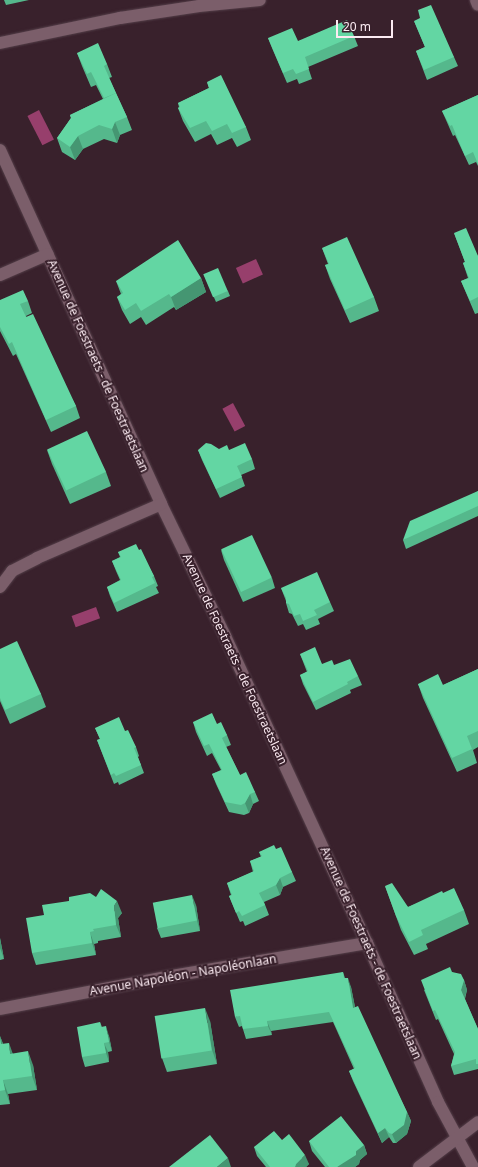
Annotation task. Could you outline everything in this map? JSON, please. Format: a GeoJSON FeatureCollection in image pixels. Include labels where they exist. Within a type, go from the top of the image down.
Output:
{"type":"FeatureCollection","features":[{"type":"Feature","properties":{"kind":"street"},"geometry":{"type":"LineString","coordinates":[[0,43],[120,18],[199,6],[260,0]]}},
{"type":"Feature","properties":{"kind":"street"},"geometry":{"type":"LineString","coordinates":[[476,0],[478,5]]}},
{"type":"Feature","properties":{"kind":"street","name":"Avenue de Foestraets - de Foestraetslaan"},"geometry":{"type":"LineString","coordinates":[[0,150],[161,504],[225,636],[367,943],[438,1102],[473,1167]]}},
{"type":"Feature","properties":{"kind":"street"},"geometry":{"type":"LineString","coordinates":[[0,275],[48,254]]}},
{"type":"Feature","properties":{"kind":"street"},"geometry":{"type":"LineString","coordinates":[[0,587],[12,571],[37,558],[161,504]]}},
{"type":"Feature","properties":{"kind":"street","name":"Avenue Napoléon - Napoléonlaan"},"geometry":{"type":"LineString","coordinates":[[0,1009],[166,977],[367,943]]}},
{"type":"Feature","properties":{"kind":"street"},"geometry":{"type":"LineString","coordinates":[[419,1167],[456,1137],[478,1122]]}},
{"type":"Feature","properties":{"kind":"shaded area"},"geometry":{"type":"Polygon","coordinates":[[[39,110],[54,139],[42,145],[27,116],[39,110]]]}},
{"type":"Feature","properties":{"kind":"shaded area"},"geometry":{"type":"Polygon","coordinates":[[[256,259],[263,275],[243,283],[236,268],[256,259]]]}},
{"type":"Feature","properties":{"kind":"shaded area"},"geometry":{"type":"Polygon","coordinates":[[[233,403],[245,426],[235,432],[222,409],[233,403]]]}},
{"type":"Feature","properties":{"kind":"shaded area"},"geometry":{"type":"Polygon","coordinates":[[[96,607],[100,618],[76,627],[72,616],[96,607]]]}},
{"type":"Feature","properties":{"kind":"building"},"geometry":{"type":"Polygon","coordinates":[[[431,5],[454,57],[424,70],[416,51],[425,47],[414,21],[420,18],[418,10],[431,5]]]}},
{"type":"Feature","properties":{"kind":"building"},"geometry":{"type":"Polygon","coordinates":[[[347,20],[354,36],[305,57],[309,69],[296,74],[293,69],[283,73],[268,38],[292,28],[298,41],[347,20]]]}},
{"type":"Feature","properties":{"kind":"building"},"geometry":{"type":"Polygon","coordinates":[[[98,43],[107,64],[104,66],[116,93],[104,98],[91,72],[87,74],[77,53],[98,43]]]}},
{"type":"Feature","properties":{"kind":"building"},"geometry":{"type":"Polygon","coordinates":[[[221,75],[246,127],[232,133],[227,124],[212,131],[206,121],[190,128],[178,108],[180,107],[178,103],[209,88],[207,82],[221,75]]]}},
{"type":"Feature","properties":{"kind":"building"},"geometry":{"type":"Polygon","coordinates":[[[116,93],[127,117],[115,122],[112,129],[99,125],[78,136],[70,147],[57,138],[71,118],[70,115],[116,93]]]}},
{"type":"Feature","properties":{"kind":"building"},"geometry":{"type":"Polygon","coordinates":[[[478,95],[478,164],[473,152],[465,156],[452,125],[450,126],[442,111],[478,95]]]}},
{"type":"Feature","properties":{"kind":"building"},"geometry":{"type":"Polygon","coordinates":[[[466,228],[478,256],[478,297],[470,301],[461,281],[469,278],[463,263],[465,262],[454,233],[466,228]]]}},
{"type":"Feature","properties":{"kind":"building"},"geometry":{"type":"Polygon","coordinates":[[[347,237],[374,297],[345,310],[325,265],[329,264],[322,248],[347,237]]]}},
{"type":"Feature","properties":{"kind":"building"},"geometry":{"type":"Polygon","coordinates":[[[178,240],[201,278],[171,297],[169,294],[141,311],[136,303],[125,310],[117,297],[123,293],[116,281],[178,240]]]}},
{"type":"Feature","properties":{"kind":"building"},"geometry":{"type":"Polygon","coordinates":[[[218,268],[228,291],[213,297],[203,274],[218,268]]]}},
{"type":"Feature","properties":{"kind":"building"},"geometry":{"type":"Polygon","coordinates":[[[23,290],[28,301],[20,304],[26,317],[33,314],[76,406],[46,420],[12,342],[9,344],[0,327],[0,300],[23,290]]]}},
{"type":"Feature","properties":{"kind":"building"},"geometry":{"type":"Polygon","coordinates":[[[87,431],[106,472],[66,490],[47,450],[87,431]]]}},
{"type":"Feature","properties":{"kind":"building"},"geometry":{"type":"Polygon","coordinates":[[[206,443],[219,449],[227,445],[229,450],[245,443],[252,459],[237,466],[242,477],[216,489],[198,450],[206,443]]]}},
{"type":"Feature","properties":{"kind":"building"},"geometry":{"type":"Polygon","coordinates":[[[478,491],[478,506],[403,540],[410,521],[478,491]]]}},
{"type":"Feature","properties":{"kind":"building"},"geometry":{"type":"Polygon","coordinates":[[[252,535],[272,578],[241,592],[221,549],[252,535]]]}},
{"type":"Feature","properties":{"kind":"building"},"geometry":{"type":"Polygon","coordinates":[[[136,544],[139,550],[141,549],[154,576],[152,577],[155,583],[114,603],[107,587],[121,580],[112,561],[121,557],[118,552],[136,544]]]}},
{"type":"Feature","properties":{"kind":"building"},"geometry":{"type":"Polygon","coordinates":[[[317,572],[330,602],[314,610],[317,615],[303,621],[300,614],[294,616],[289,604],[286,603],[286,598],[281,588],[317,572]]]}},
{"type":"Feature","properties":{"kind":"building"},"geometry":{"type":"Polygon","coordinates":[[[17,641],[41,694],[5,710],[0,698],[0,649],[17,641]]]}},
{"type":"Feature","properties":{"kind":"building"},"geometry":{"type":"Polygon","coordinates":[[[315,647],[322,664],[332,660],[334,665],[350,659],[358,676],[347,682],[348,684],[313,702],[300,675],[308,671],[300,654],[315,647]]]}},
{"type":"Feature","properties":{"kind":"building"},"geometry":{"type":"Polygon","coordinates":[[[478,669],[478,731],[467,736],[472,749],[452,758],[418,684],[438,674],[443,685],[478,669]]]}},
{"type":"Feature","properties":{"kind":"building"},"geometry":{"type":"Polygon","coordinates":[[[212,713],[217,724],[221,722],[227,735],[222,738],[240,775],[246,772],[255,792],[250,794],[245,803],[241,805],[225,802],[212,774],[222,770],[209,744],[204,746],[193,722],[212,713]]]}},
{"type":"Feature","properties":{"kind":"building"},"geometry":{"type":"Polygon","coordinates":[[[119,717],[125,731],[128,730],[136,747],[134,748],[141,765],[116,776],[114,773],[111,775],[97,740],[100,739],[95,728],[119,717]]]}},
{"type":"Feature","properties":{"kind":"building"},"geometry":{"type":"Polygon","coordinates":[[[274,845],[276,849],[281,847],[292,872],[280,878],[276,885],[259,893],[265,905],[242,916],[239,911],[236,913],[229,896],[232,895],[227,883],[254,871],[250,861],[262,856],[259,852],[274,845]]]}},
{"type":"Feature","properties":{"kind":"building"},"geometry":{"type":"Polygon","coordinates":[[[392,883],[408,907],[442,891],[443,893],[454,888],[464,910],[421,930],[423,935],[409,942],[396,916],[385,886],[392,883]]]}},
{"type":"Feature","properties":{"kind":"building"},"geometry":{"type":"Polygon","coordinates":[[[101,889],[117,901],[114,906],[116,925],[93,929],[94,931],[90,932],[92,943],[32,953],[26,918],[44,915],[42,905],[69,901],[69,897],[90,893],[96,897],[101,889]]]}},
{"type":"Feature","properties":{"kind":"building"},"geometry":{"type":"Polygon","coordinates":[[[192,895],[197,921],[158,928],[153,903],[192,895]]]}},
{"type":"Feature","properties":{"kind":"building"},"geometry":{"type":"Polygon","coordinates":[[[450,967],[452,972],[461,974],[464,980],[461,990],[478,1029],[478,1064],[476,1064],[476,1059],[451,1066],[455,1052],[435,1010],[433,1011],[421,980],[450,967]]]}},
{"type":"Feature","properties":{"kind":"building"},"geometry":{"type":"Polygon","coordinates":[[[343,972],[344,978],[348,978],[353,1008],[358,1006],[407,1112],[404,1125],[392,1134],[385,1128],[378,1133],[349,1071],[355,1068],[329,1012],[267,1021],[268,1026],[243,1029],[240,1016],[235,1017],[230,990],[343,972]]]}},
{"type":"Feature","properties":{"kind":"building"},"geometry":{"type":"Polygon","coordinates":[[[205,1008],[212,1050],[161,1058],[155,1016],[205,1008]]]}},
{"type":"Feature","properties":{"kind":"building"},"geometry":{"type":"Polygon","coordinates":[[[100,1022],[101,1027],[106,1026],[109,1042],[104,1043],[106,1053],[82,1057],[77,1027],[100,1022]]]}},
{"type":"Feature","properties":{"kind":"building"},"geometry":{"type":"Polygon","coordinates":[[[0,1039],[1,1044],[9,1043],[10,1054],[28,1051],[32,1076],[3,1080],[5,1090],[0,1091],[0,1039]]]}},
{"type":"Feature","properties":{"kind":"building"},"geometry":{"type":"Polygon","coordinates":[[[341,1116],[364,1145],[356,1151],[356,1155],[337,1167],[329,1167],[309,1141],[341,1116]]]}},
{"type":"Feature","properties":{"kind":"building"},"geometry":{"type":"Polygon","coordinates":[[[274,1131],[282,1140],[289,1134],[305,1155],[295,1167],[270,1167],[254,1147],[274,1131]]]}},
{"type":"Feature","properties":{"kind":"building"},"geometry":{"type":"Polygon","coordinates":[[[210,1135],[228,1158],[217,1167],[169,1167],[210,1135]]]}}]}
